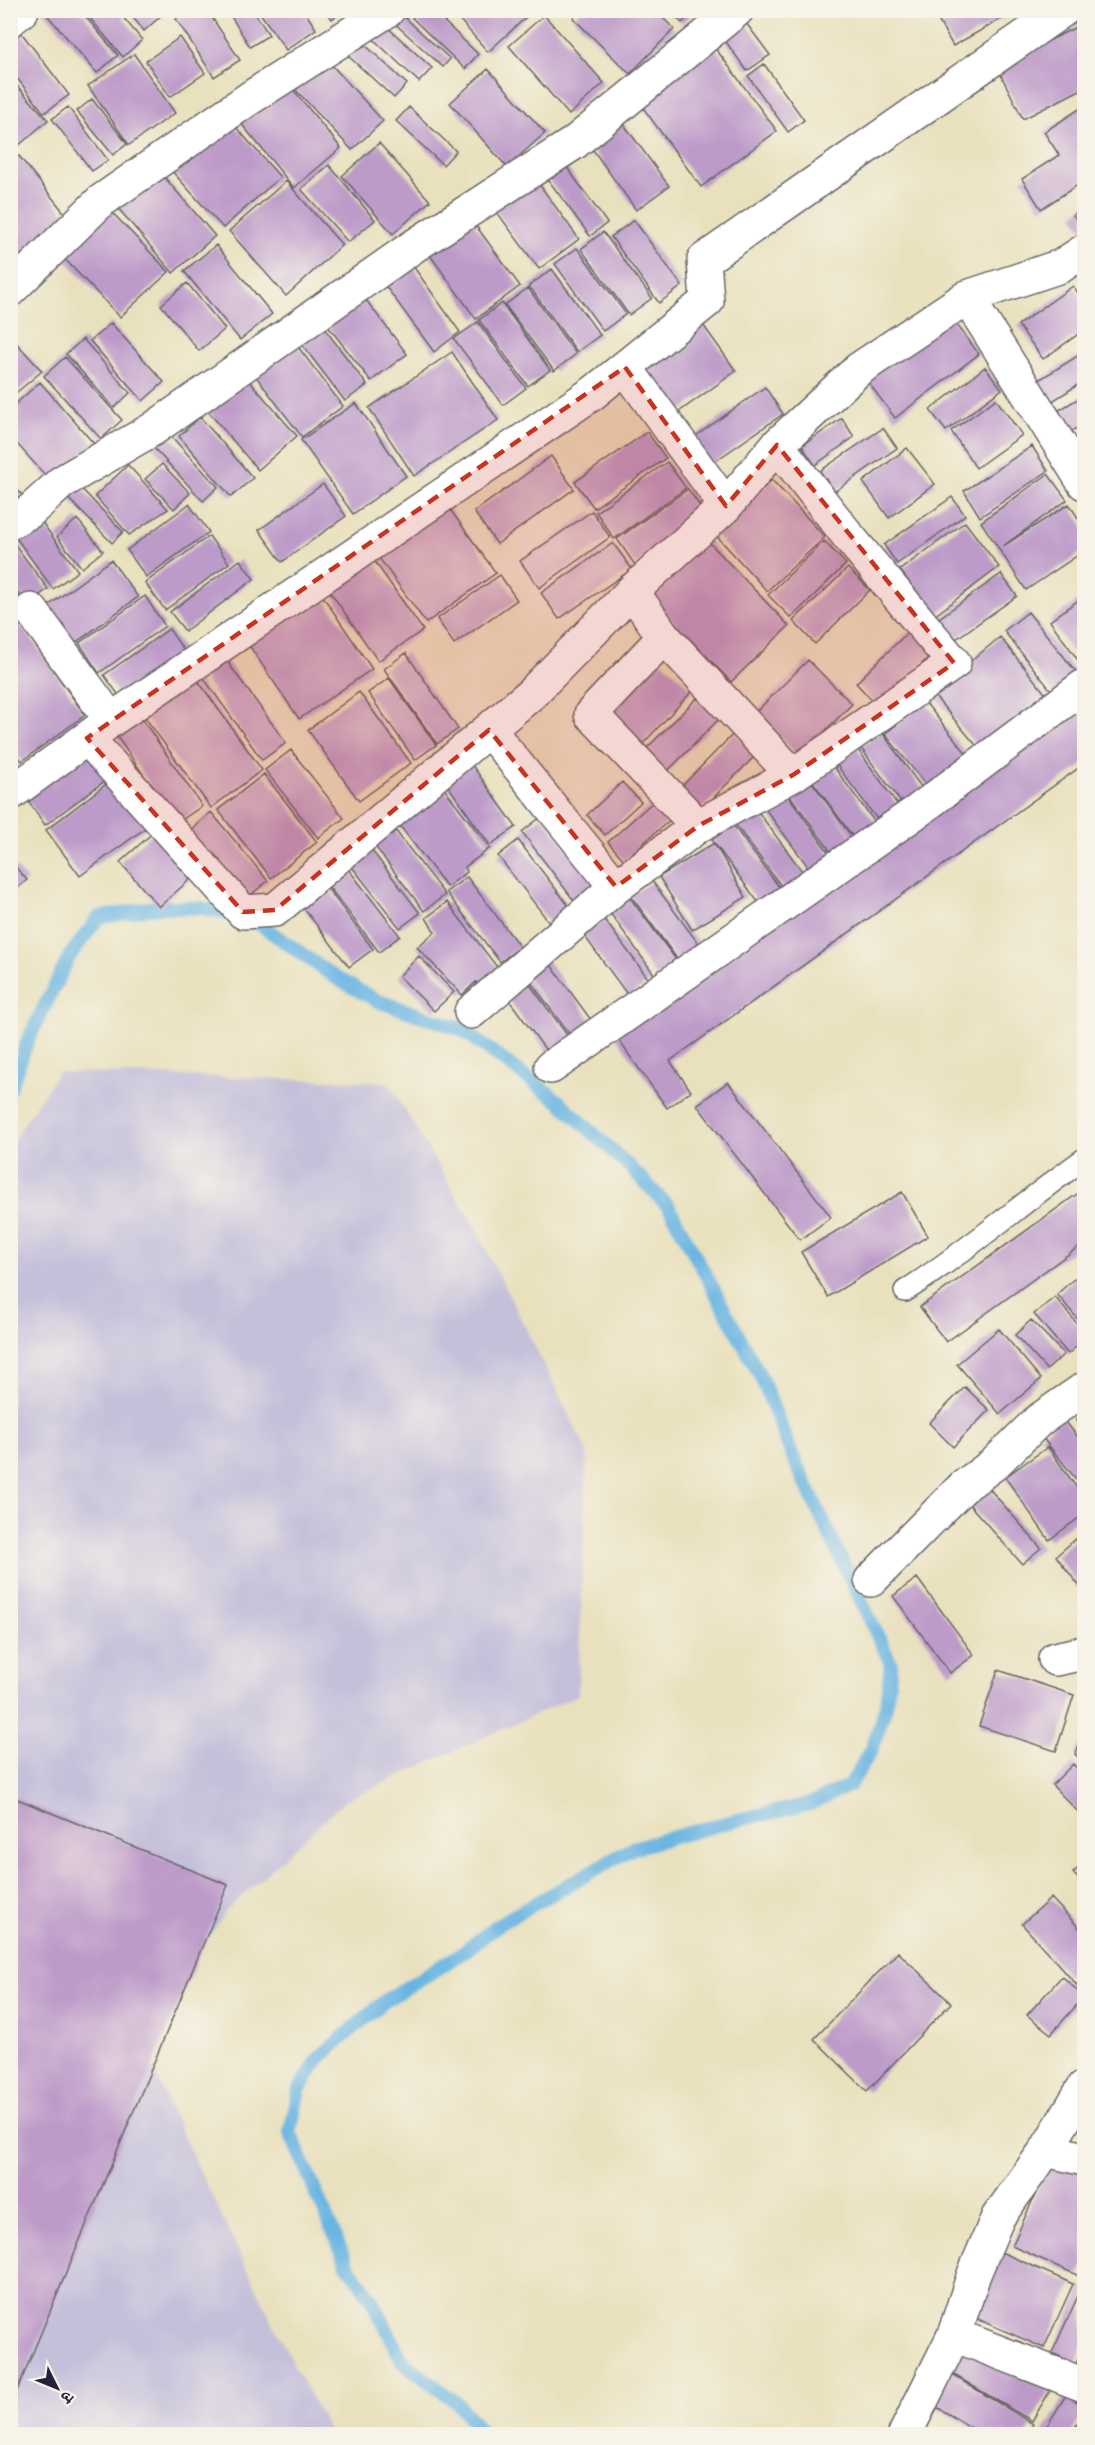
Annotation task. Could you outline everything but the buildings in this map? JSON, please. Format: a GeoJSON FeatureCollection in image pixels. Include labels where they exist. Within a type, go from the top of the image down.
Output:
{"type":"FeatureCollection","features":[{"type":"Feature","properties":{"kind":"street"},"geometry":{"type":"LineString","coordinates":[[10,20],[22,10]]}},
{"type":"Feature","properties":{"kind":"street"},"geometry":{"type":"LineString","coordinates":[[10,290],[101,201],[250,98],[388,10]]}},
{"type":"Feature","properties":{"kind":"street"},"geometry":{"type":"LineString","coordinates":[[10,522],[29,512],[62,483],[153,429],[414,246],[574,143],[737,10]]}},
{"type":"Feature","properties":{"kind":"street"},"geometry":{"type":"LineString","coordinates":[[10,794],[99,729],[583,400],[707,302],[704,260],[1063,10]]}},
{"type":"Feature","properties":{"kind":"street"},"geometry":{"type":"LineString","coordinates":[[31,610],[99,729],[243,912],[275,910],[531,693],[632,591],[726,506],[777,445],[859,369],[967,297],[1061,266],[1084,251]]}},
{"type":"Feature","properties":{"kind":"street"},"geometry":{"type":"LineString","coordinates":[[967,297],[1084,483]]}},
{"type":"Feature","properties":{"kind":"street"},"geometry":{"type":"LineString","coordinates":[[625,367],[726,506]]}},
{"type":"Feature","properties":{"kind":"street"},"geometry":{"type":"LineString","coordinates":[[471,1012],[616,887],[698,826],[793,775],[954,663],[849,537],[777,445]]}},
{"type":"Feature","properties":{"kind":"street"},"geometry":{"type":"LineString","coordinates":[[632,591],[664,637],[793,775]]}},
{"type":"Feature","properties":{"kind":"street"},"geometry":{"type":"LineString","coordinates":[[664,637],[591,714],[698,826]]}},
{"type":"Feature","properties":{"kind":"street"},"geometry":{"type":"LineString","coordinates":[[550,1067],[919,810],[1084,686]]}},
{"type":"Feature","properties":{"kind":"street"},"geometry":{"type":"LineString","coordinates":[[489,730],[616,887]]}},
{"type":"Feature","properties":{"kind":"street"},"geometry":{"type":"LineString","coordinates":[[871,1580],[963,1487],[994,1464],[1039,1420],[1084,1389]]}},
{"type":"Feature","properties":{"kind":"street"},"geometry":{"type":"LineString","coordinates":[[905,2434],[954,2335],[974,2274],[999,2217],[1046,2150],[1084,2087]]}},
{"type":"Feature","properties":{"kind":"street"},"geometry":{"type":"LineString","coordinates":[[1046,2150],[1084,2159]]}},
{"type":"Feature","properties":{"kind":"street"},"geometry":{"type":"LineString","coordinates":[[954,2335],[1084,2385]]}},
{"type":"Feature","properties":{"kind":"lane"},"geometry":{"type":"LineString","coordinates":[[905,1291],[940,1268],[1039,1190],[1084,1159]]}},
{"type":"Feature","properties":{"kind":"highlighted area"},"geometry":{"type":"Polygon","coordinates":[[[625,367],[726,506],[777,445],[954,663],[793,775],[698,826],[616,887],[489,730],[275,910],[243,912],[87,738],[625,367]]]}},
{"type":"Feature","properties":{"kind":"shaded area"},"geometry":{"type":"Polygon","coordinates":[[[58,1072],[388,1082],[474,1225],[587,1451],[578,1695],[346,1800],[226,1911],[143,2041],[174,2117],[294,2366],[331,2434],[11,2434],[11,1144],[58,1072]]]}},
{"type":"Feature","properties":{"kind":"waterway"},"geometry":{"type":"LineString","coordinates":[[10,1088],[28,1040],[69,957],[98,918],[156,907],[201,908],[251,918],[336,978],[378,1001],[461,1029],[560,1102],[669,1207],[761,1377],[793,1457],[891,1664],[886,1706],[872,1749],[850,1785],[810,1804],[729,1822],[633,1848],[499,1924],[464,1952],[386,2000],[320,2057],[299,2090],[290,2132],[347,2264],[371,2298],[403,2362],[456,2402],[484,2434]]}}]}
